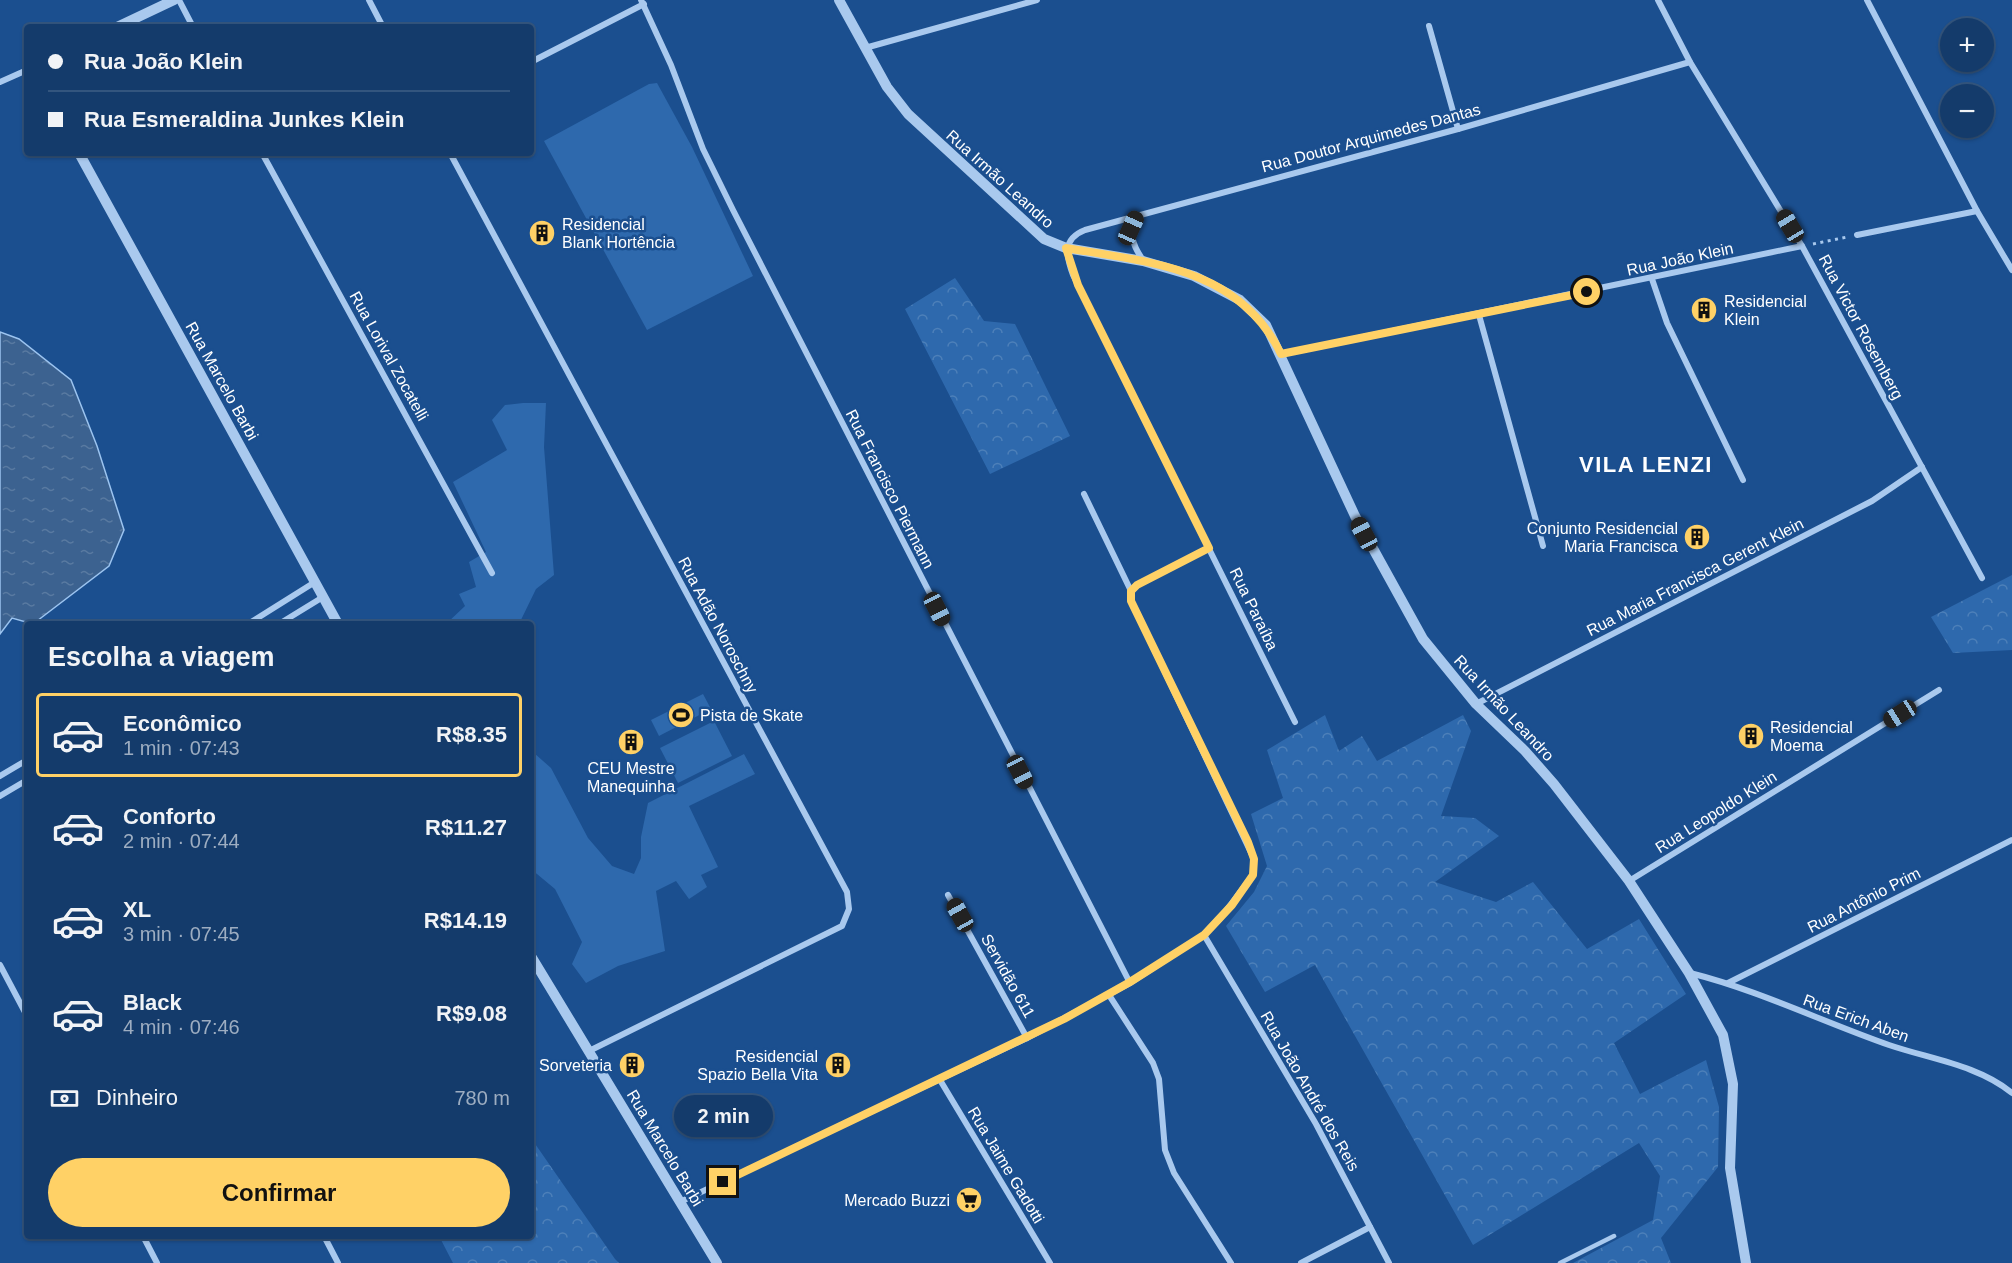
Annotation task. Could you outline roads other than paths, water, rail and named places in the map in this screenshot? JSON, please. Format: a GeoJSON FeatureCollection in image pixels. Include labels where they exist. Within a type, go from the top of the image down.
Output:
{"type":"FeatureCollection","features":[{"type":"Feature","properties":{"kind":"street"},"geometry":{"type":"LineString","coordinates":[[123,24],[174,0]]}},
{"type":"Feature","properties":{"kind":"street"},"geometry":{"type":"LineString","coordinates":[[179,0],[191,24]]}},
{"type":"Feature","properties":{"kind":"street"},"geometry":{"type":"LineString","coordinates":[[369,0],[381,24]]}},
{"type":"Feature","properties":{"kind":"street","name":"Rua Irmão Leandro"},"geometry":{"type":"LineString","coordinates":[[839,0],[887,87],[908,114],[1044,239],[1066,248],[1143,261],[1194,276],[1240,300],[1266,326],[1355,516],[1423,639],[1476,704],[1532,759],[1629,881],[1689,973],[1723,1035],[1730,1058],[1733,1084],[1730,1168],[1746,1263]]}},
{"type":"Feature","properties":{"kind":"street","name":"Rua Victor Rosemberg"},"geometry":{"type":"LineString","coordinates":[[1658,0],[1690,62],[1802,246],[1982,578]]}},
{"type":"Feature","properties":{"kind":"street"},"geometry":{"type":"LineString","coordinates":[[1867,0],[1977,211],[2012,270]]}},
{"type":"Feature","properties":{"kind":"street"},"geometry":{"type":"LineString","coordinates":[[864,48],[1032,1]]}},
{"type":"Feature","properties":{"kind":"street"},"geometry":{"type":"LineString","coordinates":[[534,60],[642,2]]}},
{"type":"Feature","properties":{"kind":"street","name":"Rua Francisco Piermann"},"geometry":{"type":"LineString","coordinates":[[642,2],[703,149],[733,210],[1130,982]]}},
{"type":"Feature","properties":{"kind":"street"},"geometry":{"type":"LineString","coordinates":[[1429,26],[1458,129]]}},
{"type":"Feature","properties":{"kind":"street","name":"Rua Doutor Arquimedes Dantas"},"geometry":{"type":"LineString","coordinates":[[1066,248],[1069,240],[1078,232],[1458,129],[1690,62]]}},
{"type":"Feature","properties":{"kind":"street"},"geometry":{"type":"LineString","coordinates":[[0,82],[24,70]]}},
{"type":"Feature","properties":{"kind":"street","name":"Rua Marcelo Barbi"},"geometry":{"type":"LineString","coordinates":[[81,156],[336,621]]}},
{"type":"Feature","properties":{"kind":"street","name":"Rua Lorival Zocatelli"},"geometry":{"type":"LineString","coordinates":[[264,156],[492,573]]}},
{"type":"Feature","properties":{"kind":"street","name":"Rua Adão Noroschny"},"geometry":{"type":"LineString","coordinates":[[452,156],[847,892],[849,909],[842,926],[589,1052]]}},
{"type":"Feature","properties":{"kind":"street"},"geometry":{"type":"LineString","coordinates":[[1857,235],[1977,211]]}},
{"type":"Feature","properties":{"kind":"street"},"geometry":{"type":"LineString","coordinates":[[1136,217],[1131,235],[1143,261]]}},
{"type":"Feature","properties":{"kind":"street","name":"Rua João Klein"},"geometry":{"type":"LineString","coordinates":[[1281,354],[1479,315],[1802,246]]}},
{"type":"Feature","properties":{"kind":"street","name":"Rua Paraíba"},"geometry":{"type":"LineString","coordinates":[[1066,248],[1078,285],[1295,722]]}},
{"type":"Feature","properties":{"kind":"street"},"geometry":{"type":"LineString","coordinates":[[1652,279],[1667,324],[1743,480]]}},
{"type":"Feature","properties":{"kind":"street"},"geometry":{"type":"LineString","coordinates":[[1479,315],[1543,546]]}},
{"type":"Feature","properties":{"kind":"street","name":"Rua Maria Francisca Gerent Klein"},"geometry":{"type":"LineString","coordinates":[[1476,704],[1872,501],[1922,467]]}},
{"type":"Feature","properties":{"kind":"street"},"geometry":{"type":"LineString","coordinates":[[680,1202],[1027,1038],[1109,994],[1204,935],[1232,905],[1253,875],[1254,859],[1132,608],[1131,591],[1084,494]]}},
{"type":"Feature","properties":{"kind":"street"},"geometry":{"type":"LineString","coordinates":[[1131,591],[1147,579],[1209,548]]}},
{"type":"Feature","properties":{"kind":"street"},"geometry":{"type":"LineString","coordinates":[[253,621],[315,582]]}},
{"type":"Feature","properties":{"kind":"street"},"geometry":{"type":"LineString","coordinates":[[284,621],[322,597]]}},
{"type":"Feature","properties":{"kind":"street","name":"Rua Leopoldo Klein"},"geometry":{"type":"LineString","coordinates":[[1629,881],[1939,690]]}},
{"type":"Feature","properties":{"kind":"street"},"geometry":{"type":"LineString","coordinates":[[0,776],[24,762]]}},
{"type":"Feature","properties":{"kind":"street"},"geometry":{"type":"LineString","coordinates":[[0,795],[24,782]]}},
{"type":"Feature","properties":{"kind":"street","name":"Rua Antônio Prim"},"geometry":{"type":"LineString","coordinates":[[1728,983],[2012,840]]}},
{"type":"Feature","properties":{"kind":"street","name":"Servidão 611"},"geometry":{"type":"LineString","coordinates":[[948,895],[1027,1038]]}},
{"type":"Feature","properties":{"kind":"street","name":"Rua João André dos Reis"},"geometry":{"type":"LineString","coordinates":[[1204,935],[1316,1124],[1389,1263]]}},
{"type":"Feature","properties":{"kind":"street","name":"Rua Marcelo Barbi"},"geometry":{"type":"LineString","coordinates":[[534,961],[717,1263]]}},
{"type":"Feature","properties":{"kind":"street"},"geometry":{"type":"LineString","coordinates":[[0,965],[24,1010]]}},
{"type":"Feature","properties":{"kind":"street","name":"Rua Erich Aben"},"geometry":{"type":"LineString","coordinates":[[1689,973],[1728,983],[1890,1045],[1980,1073],[2012,1093]]}},
{"type":"Feature","properties":{"kind":"street"},"geometry":{"type":"LineString","coordinates":[[1109,994],[1153,1063],[1159,1079],[1165,1150],[1174,1173],[1231,1263]]}},
{"type":"Feature","properties":{"kind":"street","name":"Rua Jaime Gadotti"},"geometry":{"type":"LineString","coordinates":[[940,1080],[1050,1263]]}},
{"type":"Feature","properties":{"kind":"street"},"geometry":{"type":"LineString","coordinates":[[1301,1263],[1370,1227]]}},
{"type":"Feature","properties":{"kind":"street"},"geometry":{"type":"LineString","coordinates":[[145,1239],[157,1263]]}},
{"type":"Feature","properties":{"kind":"street"},"geometry":{"type":"LineString","coordinates":[[326,1239],[338,1263]]}},
{"type":"Feature","properties":{"kind":"lane"},"geometry":{"type":"LineString","coordinates":[[1560,1263],[1614,1236]]}},
{"type":"Feature","properties":{"kind":"water"},"geometry":{"type":"Polygon","coordinates":[[[0,332],[19,339],[71,380],[97,446],[124,530],[109,566],[37,621],[24,621],[12,618],[0,634],[0,332]]]}},
{"type":"Feature","properties":{"kind":"place","name":"Residencial Blank Hortência"},"geometry":{"type":"Point","coordinates":[542,233]}},
{"type":"Feature","properties":{"kind":"place","name":"Residencial Klein"},"geometry":{"type":"Point","coordinates":[1704,310]}},
{"type":"Feature","properties":{"kind":"place","name":"Conjunto Residencial Maria Francisca"},"geometry":{"type":"Point","coordinates":[1697,537]}},
{"type":"Feature","properties":{"kind":"place","name":"Pista de Skate"},"geometry":{"type":"Point","coordinates":[681,715]}},
{"type":"Feature","properties":{"kind":"place","name":"Residencial Moema"},"geometry":{"type":"Point","coordinates":[1751,736]}},
{"type":"Feature","properties":{"kind":"place","name":"CEU Mestre Manequinha"},"geometry":{"type":"Point","coordinates":[631,742]}},
{"type":"Feature","properties":{"kind":"place","name":"Sorveteria"},"geometry":{"type":"Point","coordinates":[632,1065]}},
{"type":"Feature","properties":{"kind":"place","name":"Residencial Spazio Bella Vita"},"geometry":{"type":"Point","coordinates":[838,1065]}},
{"type":"Feature","properties":{"kind":"place","name":"Mercado Buzzi"},"geometry":{"type":"Point","coordinates":[969,1200]}},
{"type":"Feature","properties":{"kind":"district","name":"VILA LENZI"},"geometry":{"type":"Point","coordinates":[1646,464]}}]}
